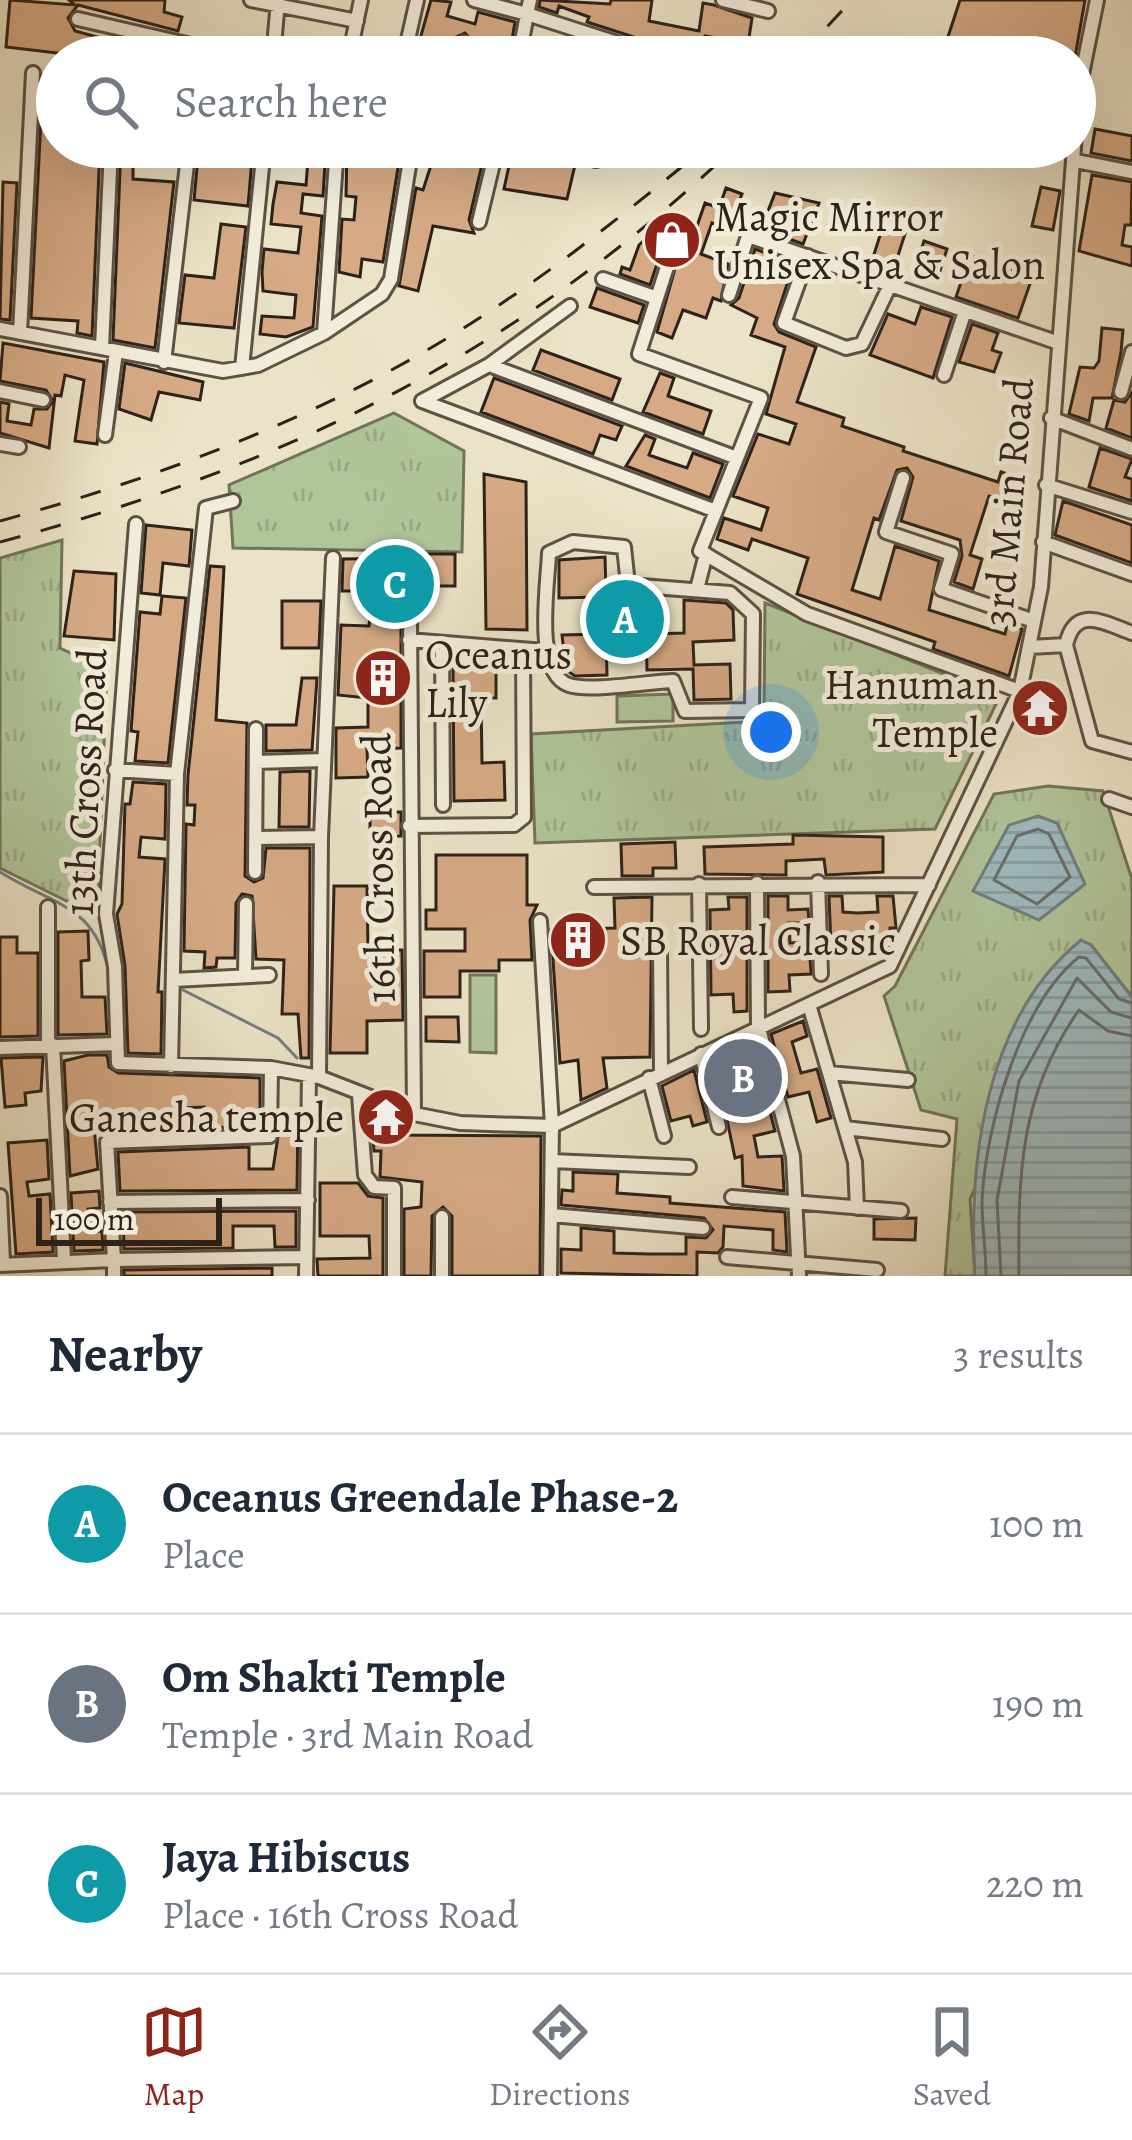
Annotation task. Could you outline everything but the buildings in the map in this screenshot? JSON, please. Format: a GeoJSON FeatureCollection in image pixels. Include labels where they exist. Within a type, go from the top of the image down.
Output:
{"type":"FeatureCollection","features":[{"type":"Feature","properties":{"kind":"street"},"geometry":{"type":"LineString","coordinates":[[251,0],[357,21]]}},
{"type":"Feature","properties":{"kind":"street"},"geometry":{"type":"LineString","coordinates":[[354,36],[361,0]]}},
{"type":"Feature","properties":{"kind":"street"},"geometry":{"type":"LineString","coordinates":[[409,36],[417,0]]}},
{"type":"Feature","properties":{"kind":"street"},"geometry":{"type":"LineString","coordinates":[[474,0],[529,7],[606,36]]}},
{"type":"Feature","properties":{"kind":"street"},"geometry":{"type":"LineString","coordinates":[[723,0],[768,10]]}},
{"type":"Feature","properties":{"kind":"street","name":"3rd Main Road"},"geometry":{"type":"LineString","coordinates":[[1090,36],[1097,0]]}},
{"type":"Feature","properties":{"kind":"street"},"geometry":{"type":"LineString","coordinates":[[275,36],[278,3]]}},
{"type":"Feature","properties":{"kind":"street"},"geometry":{"type":"LineString","coordinates":[[78,19],[139,36]]}},
{"type":"Feature","properties":{"kind":"street"},"geometry":{"type":"LineString","coordinates":[[20,333],[33,73]]}},
{"type":"Feature","properties":{"kind":"street"},"geometry":{"type":"LineString","coordinates":[[1096,165],[1132,172]]}},
{"type":"Feature","properties":{"kind":"street"},"geometry":{"type":"LineString","coordinates":[[105,435],[111,168]]}},
{"type":"Feature","properties":{"kind":"street"},"geometry":{"type":"LineString","coordinates":[[164,362],[187,168]]}},
{"type":"Feature","properties":{"kind":"street"},"geometry":{"type":"LineString","coordinates":[[242,368],[262,168]]}},
{"type":"Feature","properties":{"kind":"street"},"geometry":{"type":"LineString","coordinates":[[324,333],[336,168]]}},
{"type":"Feature","properties":{"kind":"street"},"geometry":{"type":"LineString","coordinates":[[0,329],[200,370],[242,368],[324,333],[382,295],[391,279],[409,168]]}},
{"type":"Feature","properties":{"kind":"street"},"geometry":{"type":"LineString","coordinates":[[479,222],[492,168]]}},
{"type":"Feature","properties":{"kind":"street","name":"3rd Main Road"},"geometry":{"type":"LineString","coordinates":[[0,1048],[116,1044],[118,1063],[271,1068],[314,1077],[414,1114],[460,1123],[552,1126],[758,1025],[810,1008],[890,966],[1020,691],[1043,542],[1056,342],[1075,168]]}},
{"type":"Feature","properties":{"kind":"street"},"geometry":{"type":"LineString","coordinates":[[729,295],[748,236],[1056,342]]}},
{"type":"Feature","properties":{"kind":"street"},"geometry":{"type":"LineString","coordinates":[[676,238],[639,354],[761,398],[700,551],[807,614],[1020,691]]}},
{"type":"Feature","properties":{"kind":"street"},"geometry":{"type":"LineString","coordinates":[[808,256],[784,323],[847,348],[862,344],[890,285]]}},
{"type":"Feature","properties":{"kind":"street"},"geometry":{"type":"LineString","coordinates":[[603,279],[657,298]]}},
{"type":"Feature","properties":{"kind":"street"},"geometry":{"type":"LineString","coordinates":[[570,306],[489,365],[422,401],[716,511]]}},
{"type":"Feature","properties":{"kind":"street"},"geometry":{"type":"LineString","coordinates":[[944,375],[965,311]]}},
{"type":"Feature","properties":{"kind":"street"},"geometry":{"type":"LineString","coordinates":[[1121,392],[1132,352]]}},
{"type":"Feature","properties":{"kind":"street"},"geometry":{"type":"LineString","coordinates":[[489,365],[737,458]]}},
{"type":"Feature","properties":{"kind":"street"},"geometry":{"type":"LineString","coordinates":[[0,392],[43,400]]}},
{"type":"Feature","properties":{"kind":"street"},"geometry":{"type":"LineString","coordinates":[[1051,418],[1132,449]]}},
{"type":"Feature","properties":{"kind":"street"},"geometry":{"type":"LineString","coordinates":[[0,444],[19,447]]}},
{"type":"Feature","properties":{"kind":"street"},"geometry":{"type":"LineString","coordinates":[[903,478],[886,532],[952,554],[940,589],[1034,621]]}},
{"type":"Feature","properties":{"kind":"street"},"geometry":{"type":"LineString","coordinates":[[1046,485],[1132,512]]}},
{"type":"Feature","properties":{"kind":"street"},"geometry":{"type":"LineString","coordinates":[[171,1066],[177,774],[206,508],[233,500]]}},
{"type":"Feature","properties":{"kind":"street","name":"13th Cross Road"},"geometry":{"type":"LineString","coordinates":[[116,1044],[115,968],[106,914],[136,524]]}},
{"type":"Feature","properties":{"kind":"street"},"geometry":{"type":"LineString","coordinates":[[573,542],[624,547],[628,584],[730,593],[753,614],[752,710],[685,711],[673,681],[570,685],[552,672],[545,651],[549,553],[573,542]]}},
{"type":"Feature","properties":{"kind":"street"},"geometry":{"type":"LineString","coordinates":[[1043,542],[1132,574]]}},
{"type":"Feature","properties":{"kind":"street"},"geometry":{"type":"LineString","coordinates":[[697,589],[706,554]]}},
{"type":"Feature","properties":{"kind":"street"},"geometry":{"type":"LineString","coordinates":[[306,1276],[334,558]]}},
{"type":"Feature","properties":{"kind":"street"},"geometry":{"type":"LineString","coordinates":[[1132,633],[1091,618],[1078,620],[1070,627],[1066,645],[1092,741],[1132,752]]}},
{"type":"Feature","properties":{"kind":"street","name":"16th Cross Road"},"geometry":{"type":"LineString","coordinates":[[410,622],[414,1114]]}},
{"type":"Feature","properties":{"kind":"street"},"geometry":{"type":"LineString","coordinates":[[409,640],[545,651]]}},
{"type":"Feature","properties":{"kind":"street"},"geometry":{"type":"LineString","coordinates":[[442,643],[442,806]]}},
{"type":"Feature","properties":{"kind":"street"},"geometry":{"type":"LineString","coordinates":[[1029,647],[1066,645]]}},
{"type":"Feature","properties":{"kind":"street"},"geometry":{"type":"LineString","coordinates":[[409,826],[514,825],[524,817],[524,652]]}},
{"type":"Feature","properties":{"kind":"street"},"geometry":{"type":"LineString","coordinates":[[255,872],[256,729]]}},
{"type":"Feature","properties":{"kind":"street"},"geometry":{"type":"LineString","coordinates":[[409,730],[440,730]]}},
{"type":"Feature","properties":{"kind":"street"},"geometry":{"type":"LineString","coordinates":[[256,762],[324,760]]}},
{"type":"Feature","properties":{"kind":"street"},"geometry":{"type":"LineString","coordinates":[[115,770],[177,774]]}},
{"type":"Feature","properties":{"kind":"street"},"geometry":{"type":"LineString","coordinates":[[1109,799],[1132,806]]}},
{"type":"Feature","properties":{"kind":"street"},"geometry":{"type":"LineString","coordinates":[[256,838],[321,837]]}},
{"type":"Feature","properties":{"kind":"street"},"geometry":{"type":"LineString","coordinates":[[594,887],[818,882],[929,886]]}},
{"type":"Feature","properties":{"kind":"street"},"geometry":{"type":"LineString","coordinates":[[818,882],[821,974]]}},
{"type":"Feature","properties":{"kind":"street"},"geometry":{"type":"LineString","coordinates":[[757,883],[758,1025],[793,1156],[799,1270]]}},
{"type":"Feature","properties":{"kind":"street"},"geometry":{"type":"LineString","coordinates":[[699,884],[701,1029]]}},
{"type":"Feature","properties":{"kind":"street"},"geometry":{"type":"LineString","coordinates":[[245,976],[246,904]]}},
{"type":"Feature","properties":{"kind":"street"},"geometry":{"type":"LineString","coordinates":[[48,907],[55,1266]]}},
{"type":"Feature","properties":{"kind":"street"},"geometry":{"type":"LineString","coordinates":[[540,920],[552,1126],[550,1276],[560,1276]]}},
{"type":"Feature","properties":{"kind":"street"},"geometry":{"type":"LineString","coordinates":[[660,946],[655,1076],[664,1136]]}},
{"type":"Feature","properties":{"kind":"street"},"geometry":{"type":"LineString","coordinates":[[174,987],[269,975]]}},
{"type":"Feature","properties":{"kind":"street"},"geometry":{"type":"LineString","coordinates":[[810,1008],[855,1162],[857,1208]]}},
{"type":"Feature","properties":{"kind":"street"},"geometry":{"type":"LineString","coordinates":[[701,1054],[719,1126]]}},
{"type":"Feature","properties":{"kind":"street"},"geometry":{"type":"LineString","coordinates":[[114,1276],[107,1142],[270,1136],[271,1068]]}},
{"type":"Feature","properties":{"kind":"street"},"geometry":{"type":"LineString","coordinates":[[829,1073],[908,1079]]}},
{"type":"Feature","properties":{"kind":"street"},"geometry":{"type":"LineString","coordinates":[[359,1095],[364,1175],[374,1187],[394,1188],[394,1276]]}},
{"type":"Feature","properties":{"kind":"street"},"geometry":{"type":"LineString","coordinates":[[845,1128],[942,1139]]}},
{"type":"Feature","properties":{"kind":"street"},"geometry":{"type":"LineString","coordinates":[[552,1161],[689,1167]]}},
{"type":"Feature","properties":{"kind":"street"},"geometry":{"type":"LineString","coordinates":[[0,1196],[2,1263],[55,1266],[114,1260],[306,1257]]}},
{"type":"Feature","properties":{"kind":"street"},"geometry":{"type":"LineString","coordinates":[[732,1197],[901,1211]]}},
{"type":"Feature","properties":{"kind":"street"},"geometry":{"type":"LineString","coordinates":[[110,1202],[308,1200]]}},
{"type":"Feature","properties":{"kind":"street"},"geometry":{"type":"LineString","coordinates":[[551,1215],[703,1228]]}},
{"type":"Feature","properties":{"kind":"street"},"geometry":{"type":"LineString","coordinates":[[442,1217],[442,1276]]}},
{"type":"Feature","properties":{"kind":"street"},"geometry":{"type":"LineString","coordinates":[[727,1257],[799,1270],[877,1270]]}},
{"type":"Feature","properties":{"kind":"green space"},"geometry":{"type":"Polygon","coordinates":[[[394,413],[464,451],[462,552],[233,548],[229,485],[394,413]]]}},
{"type":"Feature","properties":{"kind":"green space"},"geometry":{"type":"Polygon","coordinates":[[[62,540],[60,648],[107,670],[97,916],[0,868],[0,558],[62,540]]]}},
{"type":"Feature","properties":{"kind":"green space"},"geometry":{"type":"Polygon","coordinates":[[[765,603],[1000,696],[935,829],[535,843],[531,734],[764,721],[765,603]]]}},
{"type":"Feature","properties":{"kind":"green space"},"geometry":{"type":"Polygon","coordinates":[[[673,694],[673,721],[617,722],[617,696],[673,694]]]}},
{"type":"Feature","properties":{"kind":"green space"},"geometry":{"type":"Polygon","coordinates":[[[1048,786],[1103,791],[1132,879],[1132,997],[1091,945],[970,1199],[975,1276],[945,1276],[957,1119],[921,1110],[884,996],[895,986],[994,794],[1048,786]]]}},
{"type":"Feature","properties":{"kind":"green space"},"geometry":{"type":"Polygon","coordinates":[[[470,975],[496,975],[496,1053],[470,1052],[470,975]]]}},
{"type":"Feature","properties":{"kind":"water"},"geometry":{"type":"Polygon","coordinates":[[[1038,816],[1057,823],[1085,884],[1039,920],[973,891],[1009,825],[1038,816]]]}},
{"type":"Feature","properties":{"kind":"water"},"geometry":{"type":"Polygon","coordinates":[[[1081,940],[1091,945],[1132,997],[1132,1276],[975,1276],[975,1186],[989,1094],[1023,1009],[1049,972],[1081,940]]]}},
{"type":"Feature","properties":{"kind":"waterway"},"geometry":{"type":"LineString","coordinates":[[0,872],[83,920],[103,950],[109,973]]}},
{"type":"Feature","properties":{"kind":"waterway"},"geometry":{"type":"LineString","coordinates":[[177,987],[278,1038],[297,1058]]}},
{"type":"Feature","properties":{"kind":"railway"},"geometry":{"type":"LineString","coordinates":[[819,36],[852,0]]}},
{"type":"Feature","properties":{"kind":"railway"},"geometry":{"type":"LineString","coordinates":[[0,521],[190,461],[373,380],[516,294],[680,168]]}},
{"type":"Feature","properties":{"kind":"railway"},"geometry":{"type":"LineString","coordinates":[[0,542],[206,477],[394,393],[482,343],[568,285],[711,168]]}},
{"type":"Feature","properties":{"kind":"place","name":"Magic Mirror Unisex Spa & Salon"},"geometry":{"type":"Point","coordinates":[672,240]}},
{"type":"Feature","properties":{"kind":"place","name":"Jaya Hibiscus"},"geometry":{"type":"Point","coordinates":[395,584]}},
{"type":"Feature","properties":{"kind":"place","name":"Oceanus Greendale Phase-2"},"geometry":{"type":"Point","coordinates":[625,619]}},
{"type":"Feature","properties":{"kind":"place","name":"Oceanus Lily"},"geometry":{"type":"Point","coordinates":[383,678]}},
{"type":"Feature","properties":{"kind":"place","name":"Hanuman Temple"},"geometry":{"type":"Point","coordinates":[1040,708]}},
{"type":"Feature","properties":{"kind":"place","name":"SB Royal Classic"},"geometry":{"type":"Point","coordinates":[578,940]}},
{"type":"Feature","properties":{"kind":"place","name":"Om Shakti Temple"},"geometry":{"type":"Point","coordinates":[743,1078]}},
{"type":"Feature","properties":{"kind":"place","name":"Ganesha temple"},"geometry":{"type":"Point","coordinates":[386,1117]}}]}
